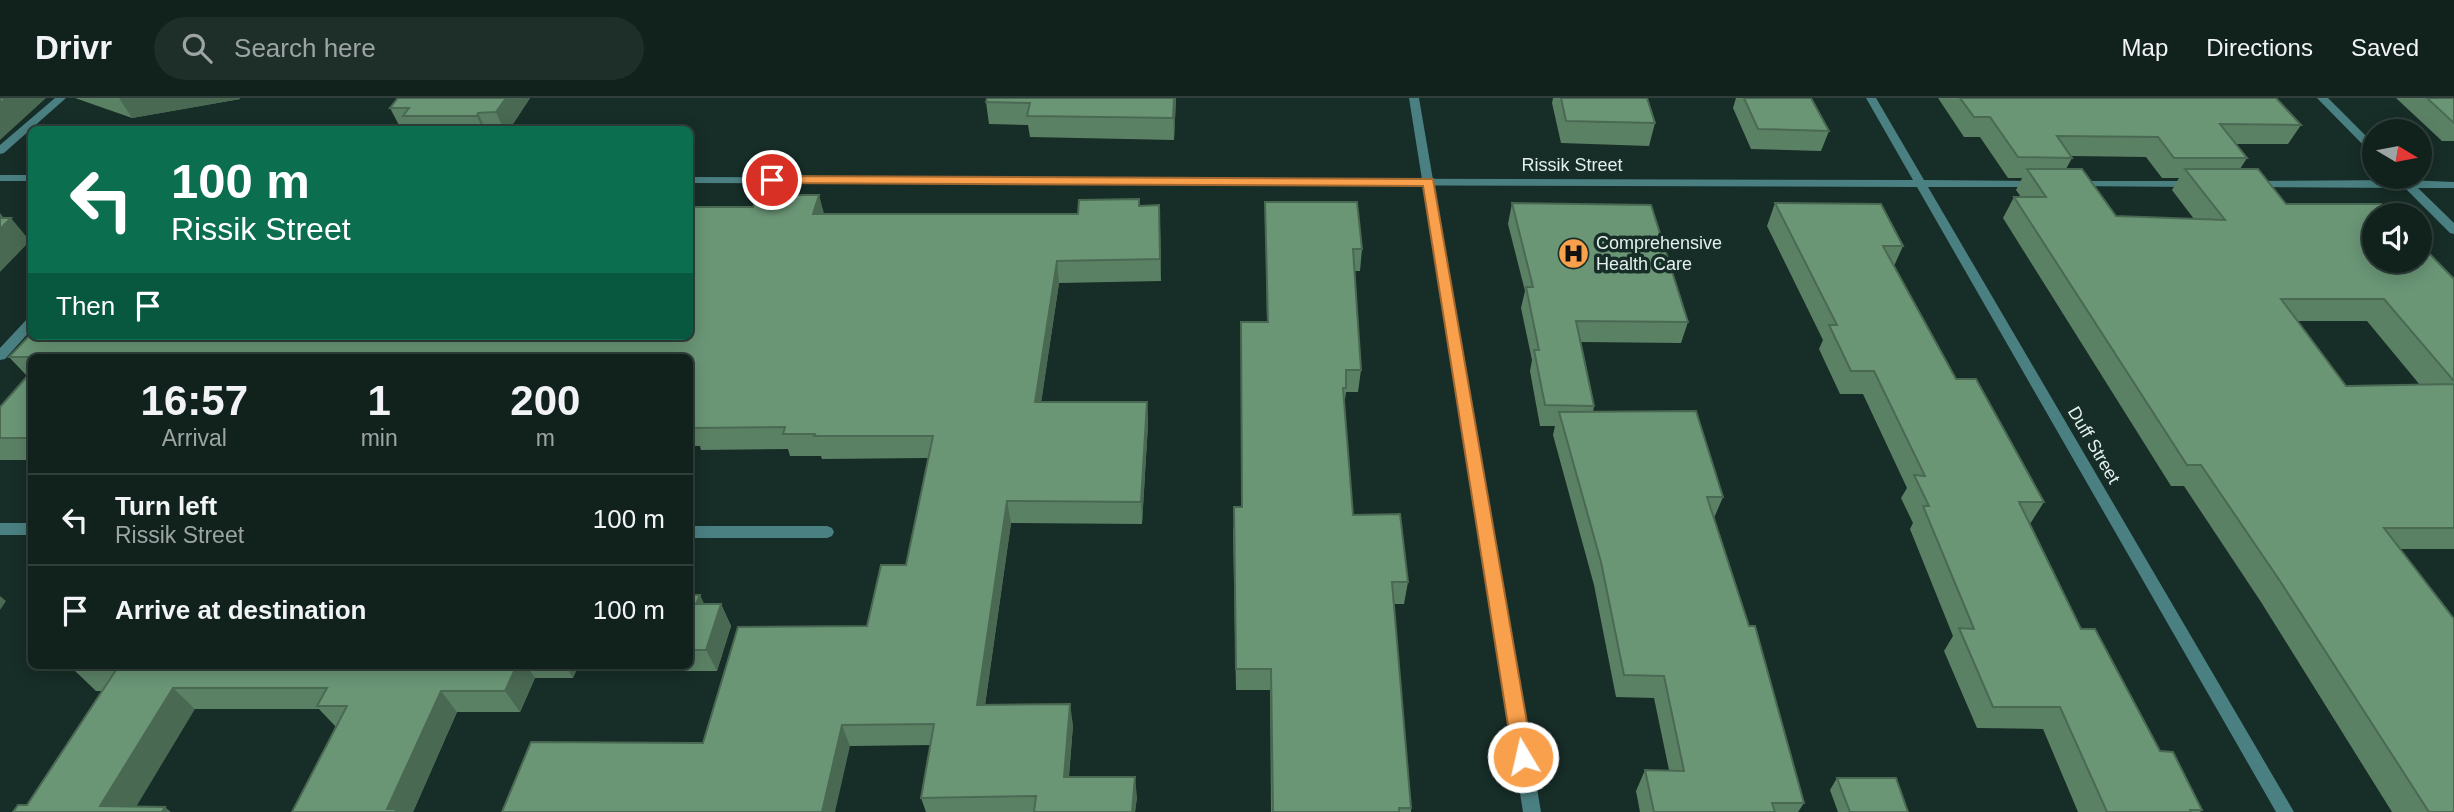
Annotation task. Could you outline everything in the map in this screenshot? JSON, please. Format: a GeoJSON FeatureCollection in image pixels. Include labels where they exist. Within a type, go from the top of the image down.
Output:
{"type":"FeatureCollection","features":[{"type":"Feature","properties":{"kind":"street"},"geometry":{"type":"LineString","coordinates":[[29,126],[61,98]]}},
{"type":"Feature","properties":{"kind":"street"},"geometry":{"type":"LineString","coordinates":[[1414,98],[1532,812]]}},
{"type":"Feature","properties":{"kind":"street","name":"Duff Street"},"geometry":{"type":"LineString","coordinates":[[1871,98],[2285,812]]}},
{"type":"Feature","properties":{"kind":"street"},"geometry":{"type":"LineString","coordinates":[[2322,98],[2362,138]]}},
{"type":"Feature","properties":{"kind":"street"},"geometry":{"type":"LineString","coordinates":[[0,151],[28,127]]}},
{"type":"Feature","properties":{"kind":"street"},"geometry":{"type":"LineString","coordinates":[[0,178],[28,178]]}},
{"type":"Feature","properties":{"kind":"street","name":"Rissik Street"},"geometry":{"type":"LineString","coordinates":[[693,180],[2046,184]]}},
{"type":"Feature","properties":{"kind":"street"},"geometry":{"type":"LineString","coordinates":[[2241,184],[2362,182]]}},
{"type":"Feature","properties":{"kind":"street"},"geometry":{"type":"LineString","coordinates":[[2432,183],[2454,185]]}},
{"type":"Feature","properties":{"kind":"street"},"geometry":{"type":"LineString","coordinates":[[2060,184],[2213,184]]}},
{"type":"Feature","properties":{"kind":"street"},"geometry":{"type":"LineString","coordinates":[[2412,189],[2454,230]]}},
{"type":"Feature","properties":{"kind":"street"},"geometry":{"type":"LineString","coordinates":[[0,356],[28,325]]}},
{"type":"Feature","properties":{"kind":"street"},"geometry":{"type":"LineString","coordinates":[[0,529],[28,529]]}},
{"type":"Feature","properties":{"kind":"street"},"geometry":{"type":"LineString","coordinates":[[693,532],[827,532]]}},
{"type":"Feature","properties":{"kind":"building"},"geometry":{"type":"Polygon","coordinates":[[[398,98],[506,98],[496,112],[478,113],[477,116],[403,116],[409,108],[390,108],[398,98]]]}},
{"type":"Feature","properties":{"kind":"building"},"geometry":{"type":"Polygon","coordinates":[[[987,98],[1174,98],[1173,118],[1027,116],[1030,103],[986,102],[987,98]]]}},
{"type":"Feature","properties":{"kind":"building"},"geometry":{"type":"Polygon","coordinates":[[[1561,98],[1647,98],[1655,123],[1566,121],[1561,98]]]}},
{"type":"Feature","properties":{"kind":"building"},"geometry":{"type":"Polygon","coordinates":[[[1744,98],[1811,98],[1829,131],[1758,129],[1744,98]]]}},
{"type":"Feature","properties":{"kind":"building"},"geometry":{"type":"Polygon","coordinates":[[[1960,98],[2276,98],[2301,125],[2220,124],[2247,158],[2174,158],[2158,137],[2057,136],[2072,158],[2018,157],[1990,117],[1974,117],[1960,98]]]}},
{"type":"Feature","properties":{"kind":"building"},"geometry":{"type":"Polygon","coordinates":[[[2427,98],[2454,98],[2454,123],[2427,98]]]}},
{"type":"Feature","properties":{"kind":"building"},"geometry":{"type":"Polygon","coordinates":[[[2027,169],[2082,169],[2116,216],[2225,220],[2185,169],[2258,169],[2286,204],[2362,204],[2362,273],[2432,273],[2432,256],[2454,279],[2454,381],[2384,299],[2281,299],[2346,386],[2454,384],[2454,528],[2384,528],[2454,619],[2454,812],[2429,812],[2280,581],[2201,465],[2187,465],[2014,197],[2046,197],[2027,169]]]}},
{"type":"Feature","properties":{"kind":"building"},"geometry":{"type":"Polygon","coordinates":[[[758,195],[819,195],[813,214],[1078,214],[1079,200],[1139,199],[1139,206],[1159,205],[1160,259],[1057,261],[1035,402],[1147,402],[1141,502],[1007,501],[977,705],[1070,704],[1064,777],[1135,777],[1132,812],[1034,812],[1036,796],[921,798],[934,724],[842,725],[822,812],[502,812],[531,742],[703,743],[738,627],[867,626],[881,565],[906,565],[933,436],[783,434],[785,427],[693,428],[693,354],[28,354],[28,357],[9,357],[28,337],[28,340],[693,340],[693,207],[753,207],[758,195]]]}},
{"type":"Feature","properties":{"kind":"building"},"geometry":{"type":"Polygon","coordinates":[[[1265,202],[1357,202],[1362,249],[1353,249],[1361,370],[1346,370],[1346,388],[1343,388],[1353,515],[1400,514],[1408,582],[1392,582],[1411,808],[1399,808],[1399,812],[1273,812],[1271,669],[1236,669],[1234,507],[1242,507],[1241,322],[1268,322],[1265,202]]]}},
{"type":"Feature","properties":{"kind":"building"},"geometry":{"type":"Polygon","coordinates":[[[1512,203],[1651,205],[1688,322],[1576,321],[1594,406],[1545,405],[1534,350],[1539,350],[1526,287],[1533,287],[1512,203]]]}},
{"type":"Feature","properties":{"kind":"building"},"geometry":{"type":"Polygon","coordinates":[[[1775,203],[1881,204],[1903,246],[1883,246],[1956,379],[1976,379],[2044,502],[2019,502],[2081,629],[2095,629],[2160,751],[2173,752],[2202,810],[2107,812],[2060,707],[1993,707],[1959,628],[1974,629],[1923,506],[1929,506],[1914,475],[1925,476],[1874,371],[1851,371],[1829,325],[1837,325],[1775,203]]]}},
{"type":"Feature","properties":{"kind":"building"},"geometry":{"type":"Polygon","coordinates":[[[0,218],[11,218],[0,229],[0,218]]]}},
{"type":"Feature","properties":{"kind":"building"},"geometry":{"type":"Polygon","coordinates":[[[28,376],[28,438],[0,438],[0,407],[28,376]]]}},
{"type":"Feature","properties":{"kind":"building"},"geometry":{"type":"Polygon","coordinates":[[[1696,411],[1723,497],[1707,497],[1749,626],[1755,626],[1804,803],[1772,803],[1775,812],[1654,812],[1645,770],[1684,771],[1664,676],[1624,675],[1601,562],[1559,412],[1696,411]]]}},
{"type":"Feature","properties":{"kind":"building"},"geometry":{"type":"Polygon","coordinates":[[[693,595],[700,595],[696,604],[721,604],[706,650],[693,650],[693,595]]]}},
{"type":"Feature","properties":{"kind":"building"},"geometry":{"type":"Polygon","coordinates":[[[73,669],[515,669],[505,691],[441,691],[387,809],[396,809],[395,812],[292,812],[347,706],[317,706],[327,688],[173,688],[100,806],[165,807],[162,812],[13,812],[18,805],[27,805],[116,670],[73,669]]]}},
{"type":"Feature","properties":{"kind":"building"},"geometry":{"type":"Polygon","coordinates":[[[1837,778],[1896,778],[1908,812],[1850,812],[1837,778]]]}},
{"type":"Feature","properties":{"kind":"place","name":"Comprehensive Health Care"},"geometry":{"type":"Point","coordinates":[1573,253]}},
{"type":"Feature","properties":{"kind":"route"},"geometry":{"type":"LineString","coordinates":[[772,180],[1429,182],[1523,757]]}}]}
